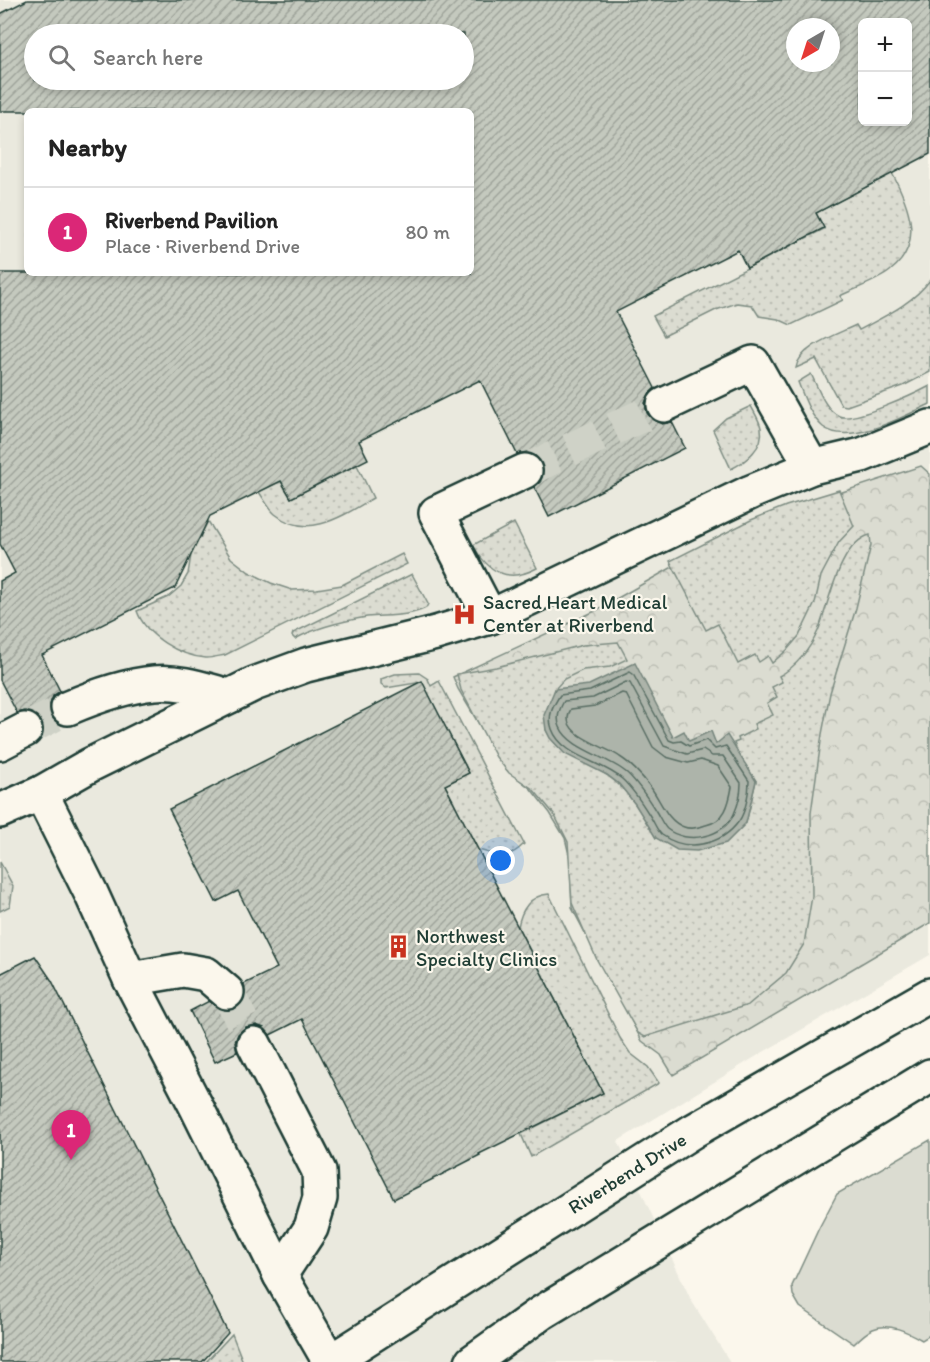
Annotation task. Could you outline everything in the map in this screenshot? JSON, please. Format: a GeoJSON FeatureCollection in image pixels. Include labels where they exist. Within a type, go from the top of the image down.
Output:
{"type":"FeatureCollection","features":[{"type":"Feature","properties":{"kind":"street"},"geometry":{"type":"LineString","coordinates":[[664,405],[753,363],[812,468]]}},
{"type":"Feature","properties":{"kind":"street"},"geometry":{"type":"LineString","coordinates":[[0,811],[41,793],[90,765],[254,684],[306,664],[436,633],[490,617],[751,492],[812,468],[862,455],[930,427]]}},
{"type":"Feature","properties":{"kind":"street"},"geometry":{"type":"LineString","coordinates":[[490,617],[436,513],[525,471]]}},
{"type":"Feature","properties":{"kind":"street"},"geometry":{"type":"LineString","coordinates":[[69,708],[103,693],[156,682],[193,686],[229,696]]}},
{"type":"Feature","properties":{"kind":"street"},"geometry":{"type":"LineString","coordinates":[[41,793],[91,893],[130,979],[280,1275],[330,1362]]}},
{"type":"Feature","properties":{"kind":"street"},"geometry":{"type":"LineString","coordinates":[[130,979],[183,970],[206,974],[227,992]]}},
{"type":"Feature","properties":{"kind":"street","name":"Riverbend Drive"},"geometry":{"type":"LineString","coordinates":[[330,1362],[693,1131],[930,995]]}},
{"type":"Feature","properties":{"kind":"street"},"geometry":{"type":"LineString","coordinates":[[254,1044],[319,1170],[320,1198],[311,1228],[280,1275]]}},
{"type":"Feature","properties":{"kind":"street"},"geometry":{"type":"LineString","coordinates":[[472,1362],[541,1313],[930,1077]]}},
{"type":"Feature","properties":{"kind":"shaded area","name":"Sacred Heart Medical Center at Riverbend"},"geometry":{"type":"Polygon","coordinates":[[[0,0],[930,0],[930,955],[760,1054],[618,1141],[691,1300],[730,1362],[0,1362],[0,0]]]}},
{"type":"Feature","properties":{"kind":"green space"},"geometry":{"type":"Polygon","coordinates":[[[892,173],[908,211],[910,237],[901,260],[890,271],[840,296],[843,300],[791,325],[778,319],[759,316],[752,305],[737,303],[716,310],[664,336],[653,316],[824,229],[816,213],[892,173]]]}},
{"type":"Feature","properties":{"kind":"green space"},"geometry":{"type":"Polygon","coordinates":[[[930,280],[930,372],[903,386],[847,406],[841,405],[816,359],[796,368],[804,353],[812,347],[856,325],[859,330],[888,314],[915,296],[930,280]]]}},
{"type":"Feature","properties":{"kind":"green space"},"geometry":{"type":"Polygon","coordinates":[[[811,374],[825,403],[839,416],[846,417],[870,412],[930,386],[930,404],[877,428],[847,434],[834,432],[818,423],[798,382],[811,374]]]}},
{"type":"Feature","properties":{"kind":"green space"},"geometry":{"type":"Polygon","coordinates":[[[751,406],[760,425],[760,441],[748,458],[731,469],[713,430],[726,418],[751,406]]]}},
{"type":"Feature","properties":{"kind":"green space"},"geometry":{"type":"Polygon","coordinates":[[[357,465],[373,498],[338,518],[325,522],[300,525],[287,522],[273,512],[259,492],[281,481],[291,498],[357,465]]]}},
{"type":"Feature","properties":{"kind":"green space"},"geometry":{"type":"Polygon","coordinates":[[[921,466],[930,474],[930,923],[673,1075],[661,1055],[642,1041],[572,908],[570,859],[565,838],[550,813],[531,789],[505,768],[453,677],[593,612],[754,521],[921,466]]]}},
{"type":"Feature","properties":{"kind":"green space"},"geometry":{"type":"Polygon","coordinates":[[[839,490],[854,526],[839,542],[821,576],[815,603],[799,636],[772,663],[768,656],[759,662],[755,655],[738,664],[718,624],[706,630],[670,561],[751,520],[786,506],[839,490]]]}},
{"type":"Feature","properties":{"kind":"green space"},"geometry":{"type":"Polygon","coordinates":[[[208,521],[231,558],[249,572],[292,590],[342,585],[402,554],[407,564],[225,655],[208,658],[196,656],[165,643],[148,629],[137,611],[168,597],[181,586],[188,574],[191,555],[208,521]]]}},
{"type":"Feature","properties":{"kind":"green space"},"geometry":{"type":"Polygon","coordinates":[[[514,523],[537,568],[526,573],[508,575],[499,573],[485,562],[473,545],[514,523]]]}},
{"type":"Feature","properties":{"kind":"green space"},"geometry":{"type":"Polygon","coordinates":[[[870,535],[871,545],[856,608],[830,693],[822,734],[811,813],[812,896],[804,944],[786,973],[748,1005],[645,1037],[638,1033],[597,960],[572,903],[568,842],[554,814],[533,789],[509,773],[496,757],[461,690],[457,674],[496,667],[583,645],[618,642],[627,659],[610,667],[583,670],[564,679],[555,689],[546,730],[552,740],[566,753],[599,770],[616,782],[635,804],[656,838],[746,823],[756,781],[739,756],[734,743],[739,741],[738,738],[756,729],[754,724],[773,715],[767,703],[777,697],[772,687],[782,682],[779,676],[797,663],[811,644],[843,562],[859,540],[870,535]]]}},
{"type":"Feature","properties":{"kind":"green space"},"geometry":{"type":"Polygon","coordinates":[[[412,574],[428,604],[426,608],[405,614],[349,620],[295,639],[292,636],[293,633],[412,574]]]}},
{"type":"Feature","properties":{"kind":"green space"},"geometry":{"type":"Polygon","coordinates":[[[419,673],[428,679],[431,686],[439,681],[524,844],[513,853],[498,855],[478,850],[445,785],[469,773],[422,682],[386,688],[381,684],[381,679],[395,674],[419,673]]]}},
{"type":"Feature","properties":{"kind":"green space"},"geometry":{"type":"Polygon","coordinates":[[[0,862],[13,886],[10,906],[0,911],[0,862]]]}},
{"type":"Feature","properties":{"kind":"green space"},"geometry":{"type":"Polygon","coordinates":[[[549,894],[620,1038],[630,1053],[648,1067],[659,1083],[531,1157],[521,1134],[603,1093],[518,927],[521,915],[528,904],[537,897],[549,894]]]}},
{"type":"Feature","properties":{"kind":"green space"},"geometry":{"type":"Polygon","coordinates":[[[930,1140],[930,1335],[922,1340],[892,1327],[879,1327],[868,1332],[854,1344],[800,1307],[793,1295],[792,1286],[837,1194],[930,1140]]]}},
{"type":"Feature","properties":{"kind":"green space"},"geometry":{"type":"Polygon","coordinates":[[[232,1334],[243,1362],[206,1362],[232,1334]]]}},
{"type":"Feature","properties":{"kind":"water"},"geometry":{"type":"Polygon","coordinates":[[[635,663],[673,737],[684,731],[689,741],[711,731],[716,744],[727,735],[756,781],[746,823],[726,843],[697,851],[677,850],[656,838],[635,804],[619,784],[607,775],[565,754],[550,738],[546,730],[544,715],[555,689],[589,685],[635,663]]]}},
{"type":"Feature","properties":{"kind":"building"},"geometry":{"type":"Polygon","coordinates":[[[27,0],[930,0],[930,154],[816,213],[824,228],[747,268],[738,250],[616,312],[655,388],[645,403],[647,413],[653,420],[662,424],[672,422],[685,448],[549,517],[534,487],[541,481],[544,473],[542,463],[536,456],[527,452],[517,454],[480,380],[359,441],[368,459],[291,498],[281,481],[210,516],[175,588],[42,655],[60,691],[53,696],[50,705],[52,718],[42,723],[35,714],[25,711],[17,713],[0,680],[0,581],[15,573],[0,544],[0,273],[24,273],[24,276],[474,276],[474,108],[24,108],[24,111],[0,111],[0,14],[27,0]]]}},
{"type":"Feature","properties":{"kind":"building","name":"Northwest Specialty Clinics"},"geometry":{"type":"Polygon","coordinates":[[[422,681],[469,773],[445,785],[603,1093],[394,1199],[302,1019],[270,1035],[264,1028],[256,1025],[246,1027],[238,1034],[235,1042],[237,1052],[215,1062],[190,1011],[209,1001],[223,1010],[234,1009],[242,1004],[245,996],[244,984],[277,968],[238,891],[216,902],[169,809],[422,681]]]}},
{"type":"Feature","properties":{"kind":"building"},"geometry":{"type":"Polygon","coordinates":[[[35,956],[52,981],[228,1333],[202,1362],[0,1362],[0,974],[35,956]]]}},
{"type":"Feature","properties":{"kind":"tunnel"},"geometry":{"type":"LineString","coordinates":[[525,471],[664,405]]}},
{"type":"Feature","properties":{"kind":"tunnel"},"geometry":{"type":"LineString","coordinates":[[25,730],[68,708]]}},
{"type":"Feature","properties":{"kind":"tunnel"},"geometry":{"type":"LineString","coordinates":[[227,992],[254,1044]]}},
{"type":"Feature","properties":{"kind":"place","name":"Sacred Heart Medical Center at Riverbend"},"geometry":{"type":"Point","coordinates":[465,614]}},
{"type":"Feature","properties":{"kind":"place","name":"Northwest Specialty Clinics"},"geometry":{"type":"Point","coordinates":[398,947]}},
{"type":"Feature","properties":{"kind":"place","name":"Riverbend Pavilion"},"geometry":{"type":"Point","coordinates":[71,1160]}}]}
